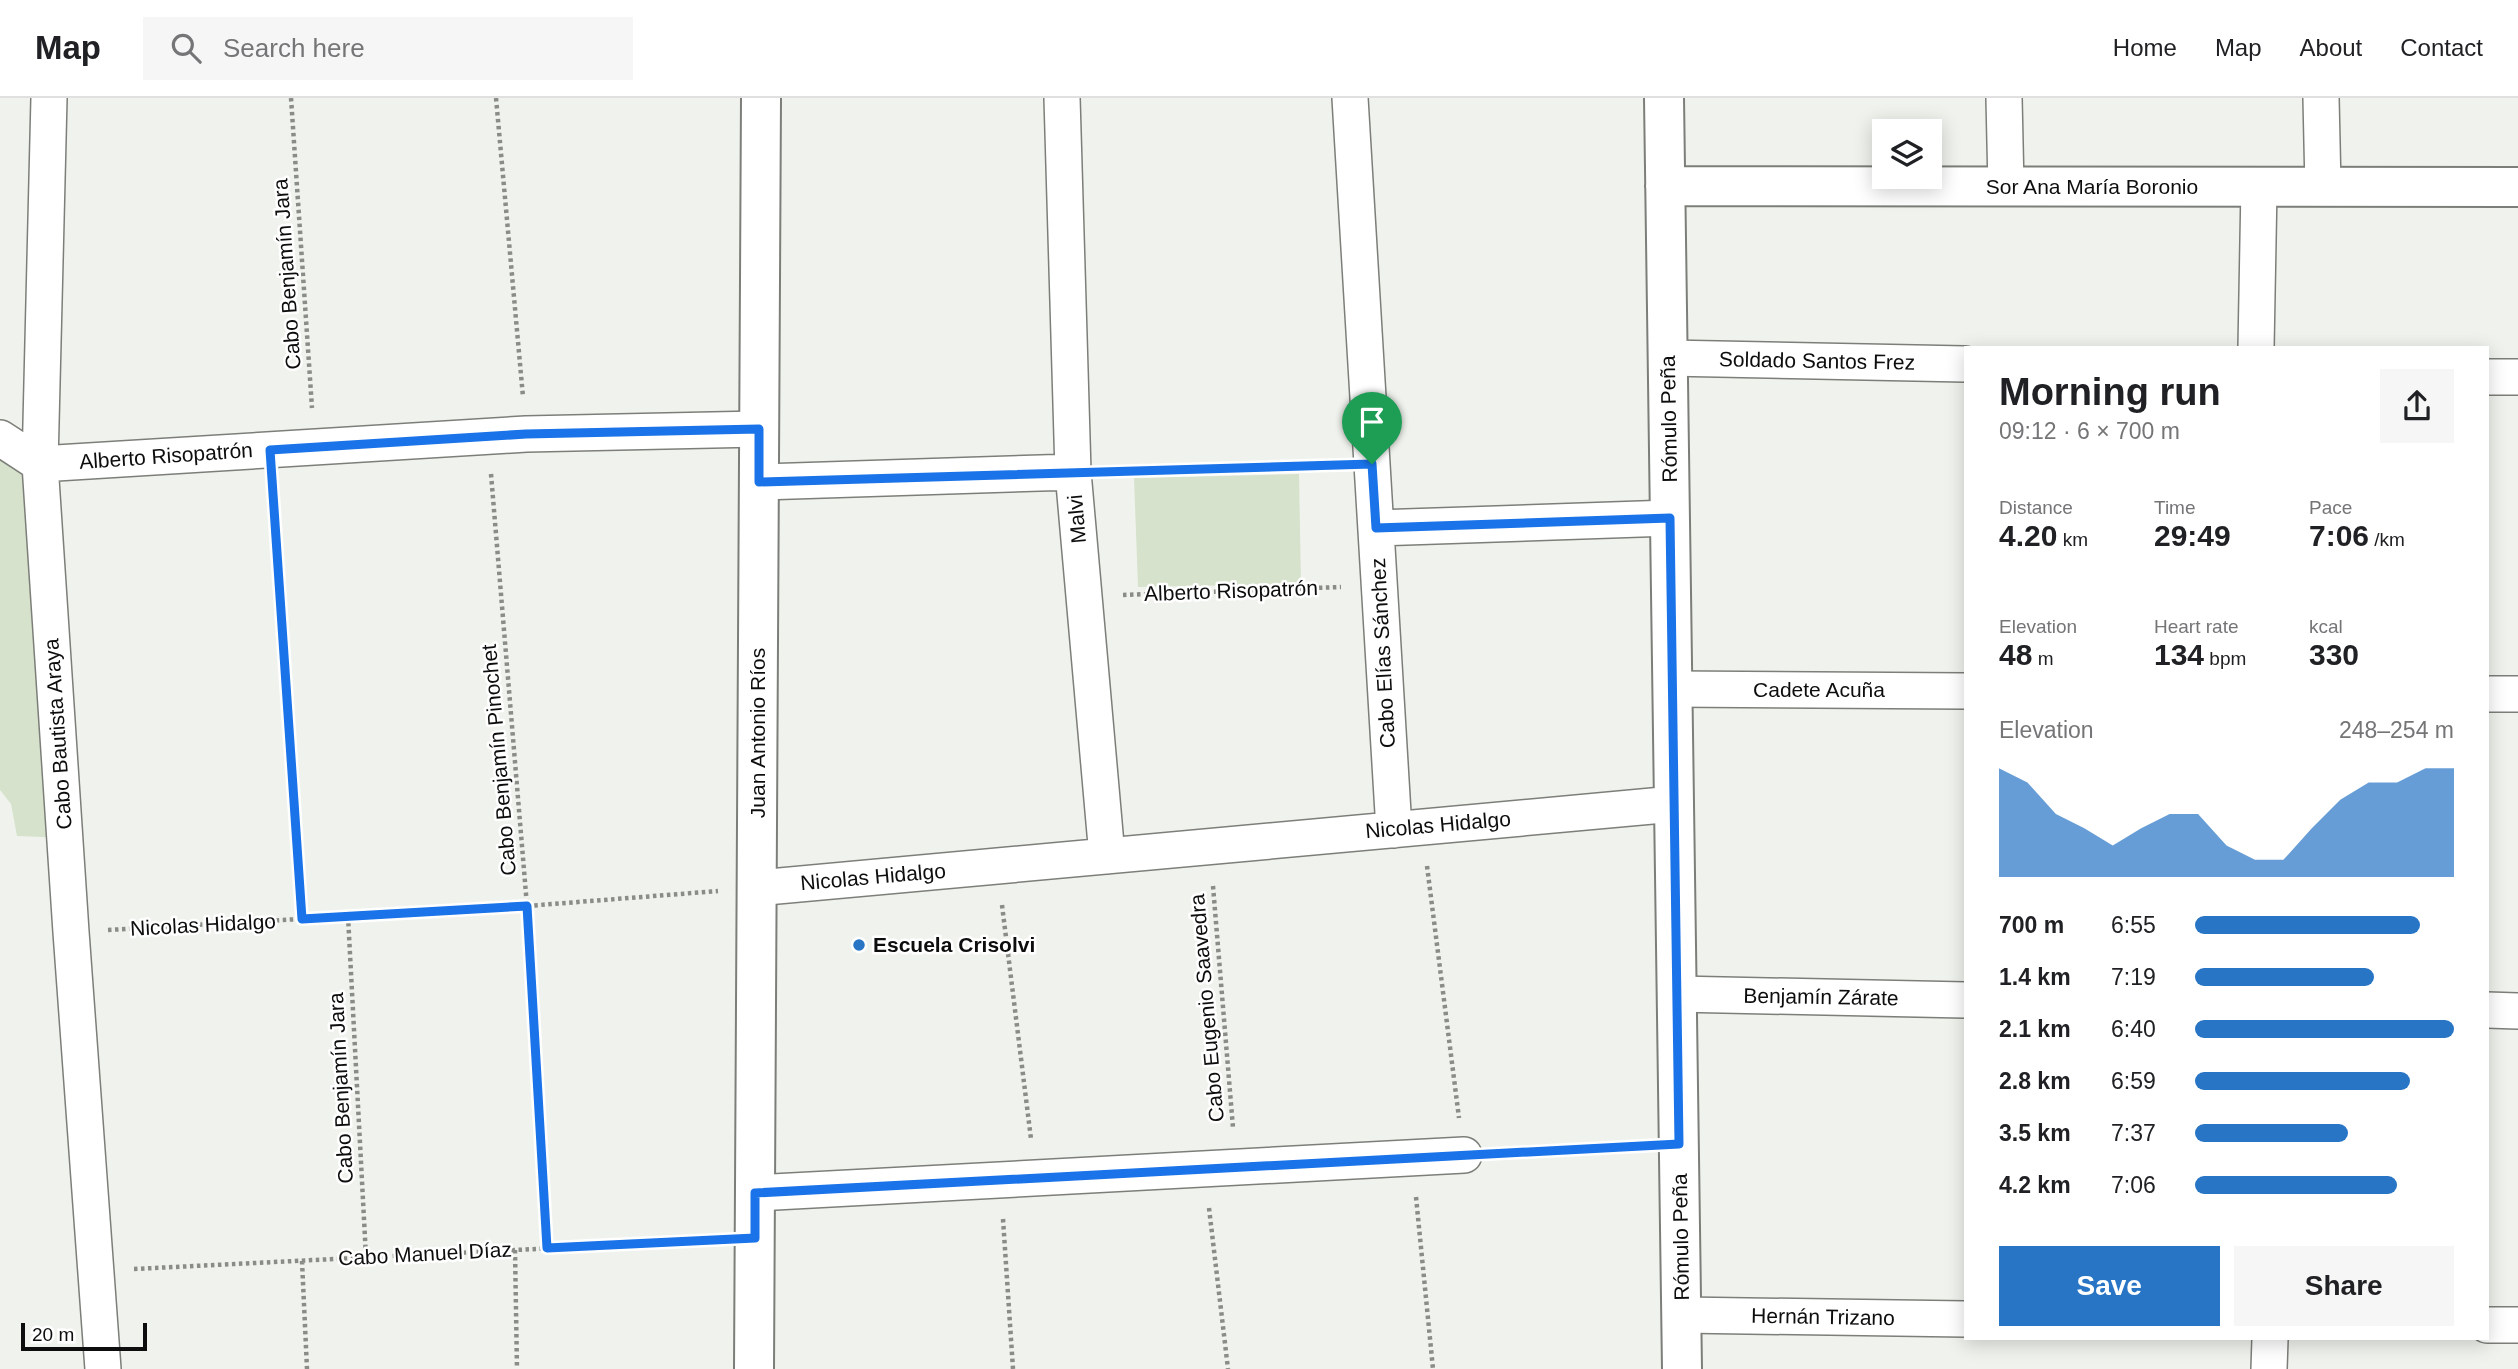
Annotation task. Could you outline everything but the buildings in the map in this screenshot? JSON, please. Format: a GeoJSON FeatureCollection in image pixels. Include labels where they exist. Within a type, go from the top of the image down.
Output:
{"type":"FeatureCollection","features":[{"type":"Feature","properties":{"kind":"street","name":"Cabo Bautista Araya"},"geometry":{"type":"LineString","coordinates":[[50,98],[40,464],[103,1369]]}},
{"type":"Feature","properties":{"kind":"street","name":"Juan Antonio Ríos"},"geometry":{"type":"LineString","coordinates":[[754,1369],[761,98]]}},
{"type":"Feature","properties":{"kind":"street","name":"Malvi"},"geometry":{"type":"LineString","coordinates":[[1062,98],[1073,472],[1107,856]]}},
{"type":"Feature","properties":{"kind":"street","name":"Cabo Elías Sánchez"},"geometry":{"type":"LineString","coordinates":[[1350,98],[1379,586],[1408,828]]}},
{"type":"Feature","properties":{"kind":"street","name":"Rómulo Peña"},"geometry":{"type":"LineString","coordinates":[[1664,98],[1682,1369]]}},
{"type":"Feature","properties":{"kind":"street"},"geometry":{"type":"LineString","coordinates":[[2004,98],[2006,187]]}},
{"type":"Feature","properties":{"kind":"street"},"geometry":{"type":"LineString","coordinates":[[2322,98],[2323,187]]}},
{"type":"Feature","properties":{"kind":"street","name":"Sor Ana María Boronio"},"geometry":{"type":"LineString","coordinates":[[1665,186],[2518,187]]}},
{"type":"Feature","properties":{"kind":"street"},"geometry":{"type":"LineString","coordinates":[[2256,346],[2259,187]]}},
{"type":"Feature","properties":{"kind":"street","name":"Soldado Santos Frez"},"geometry":{"type":"LineString","coordinates":[[1668,358],[1964,364]]}},
{"type":"Feature","properties":{"kind":"street"},"geometry":{"type":"LineString","coordinates":[[2489,377],[2518,377]]}},
{"type":"Feature","properties":{"kind":"street","name":"Alberto Risopatrón"},"geometry":{"type":"LineString","coordinates":[[40,464],[526,434],[759,429]]}},
{"type":"Feature","properties":{"kind":"street"},"geometry":{"type":"LineString","coordinates":[[0,438],[40,464]]}},
{"type":"Feature","properties":{"kind":"street"},"geometry":{"type":"LineString","coordinates":[[759,482],[1073,472]]}},
{"type":"Feature","properties":{"kind":"street"},"geometry":{"type":"LineString","coordinates":[[1376,528],[1670,518]]}},
{"type":"Feature","properties":{"kind":"street","name":"Cadete Acuña"},"geometry":{"type":"LineString","coordinates":[[1672,689],[1964,691]]}},
{"type":"Feature","properties":{"kind":"street"},"geometry":{"type":"LineString","coordinates":[[2489,694],[2518,694]]}},
{"type":"Feature","properties":{"kind":"street","name":"Nicolas Hidalgo"},"geometry":{"type":"LineString","coordinates":[[757,888],[1674,804]]}},
{"type":"Feature","properties":{"kind":"street","name":"Benjamín Zárate"},"geometry":{"type":"LineString","coordinates":[[1677,994],[1964,1000]]}},
{"type":"Feature","properties":{"kind":"street"},"geometry":{"type":"LineString","coordinates":[[2489,1010],[2518,1011]]}},
{"type":"Feature","properties":{"kind":"street"},"geometry":{"type":"LineString","coordinates":[[755,1193],[1464,1155]]}},
{"type":"Feature","properties":{"kind":"street","name":"Hernán Trizano"},"geometry":{"type":"LineString","coordinates":[[1682,1315],[1964,1319]]}},
{"type":"Feature","properties":{"kind":"street"},"geometry":{"type":"LineString","coordinates":[[2489,1325],[2518,1325]]}},
{"type":"Feature","properties":{"kind":"street"},"geometry":{"type":"LineString","coordinates":[[2269,1369],[2270,1340]]}},
{"type":"Feature","properties":{"kind":"path","name":"Cabo Benjamín Jara"},"geometry":{"type":"LineString","coordinates":[[290,98],[315,447]]}},
{"type":"Feature","properties":{"kind":"path"},"geometry":{"type":"LineString","coordinates":[[496,98],[526,434]]}},
{"type":"Feature","properties":{"kind":"path","name":"Cabo Benjamín Pinochet"},"geometry":{"type":"LineString","coordinates":[[488,437],[527,906],[547,1248]]}},
{"type":"Feature","properties":{"kind":"path"},"geometry":{"type":"LineString","coordinates":[[270,450],[302,919]]}},
{"type":"Feature","properties":{"kind":"path"},"geometry":{"type":"LineString","coordinates":[[1073,472],[1372,464]]}},
{"type":"Feature","properties":{"kind":"path","name":"Alberto Risopatrón"},"geometry":{"type":"LineString","coordinates":[[1083,596],[1379,586]]}},
{"type":"Feature","properties":{"kind":"path"},"geometry":{"type":"LineString","coordinates":[[1408,828],[1464,1155],[1679,1144]]}},
{"type":"Feature","properties":{"kind":"path","name":"Cabo Eugenio Saavedra"},"geometry":{"type":"LineString","coordinates":[[1210,846],[1228,1369]]}},
{"type":"Feature","properties":{"kind":"path"},"geometry":{"type":"LineString","coordinates":[[997,866],[1036,1178]]}},
{"type":"Feature","properties":{"kind":"path","name":"Nicolas Hidalgo"},"geometry":{"type":"LineString","coordinates":[[71,932],[527,906],[757,888]]}},
{"type":"Feature","properties":{"kind":"path","name":"Cabo Benjamín Jara"},"geometry":{"type":"LineString","coordinates":[[348,916],[366,1257]]}},
{"type":"Feature","properties":{"kind":"path"},"geometry":{"type":"LineString","coordinates":[[1412,1158],[1433,1369]]}},
{"type":"Feature","properties":{"kind":"path"},"geometry":{"type":"LineString","coordinates":[[1001,1179],[1013,1369]]}},
{"type":"Feature","properties":{"kind":"path","name":"Cabo Manuel Díaz"},"geometry":{"type":"LineString","coordinates":[[95,1271],[755,1238]]}},
{"type":"Feature","properties":{"kind":"path"},"geometry":{"type":"LineString","coordinates":[[515,1250],[517,1369]]}},
{"type":"Feature","properties":{"kind":"path"},"geometry":{"type":"LineString","coordinates":[[302,1261],[307,1369]]}},
{"type":"Feature","properties":{"kind":"green space"},"geometry":{"type":"Polygon","coordinates":[[[0,438],[40,464],[65,838],[17,836],[11,804],[0,790],[0,438]]]}},
{"type":"Feature","properties":{"kind":"green space"},"geometry":{"type":"Polygon","coordinates":[[[1299,474],[1301,584],[1138,587],[1134,478],[1299,474]]]}},
{"type":"Feature","properties":{"kind":"place","name":"Escuela Crisolvi"},"geometry":{"type":"Point","coordinates":[859,945]}},
{"type":"Feature","properties":{"kind":"route"},"geometry":{"type":"LineString","coordinates":[[759,429],[759,482],[1372,464],[1376,528],[1670,518],[1679,1144],[755,1193],[755,1238],[547,1248],[527,906],[302,919],[270,450],[526,434],[759,429]]}}]}
